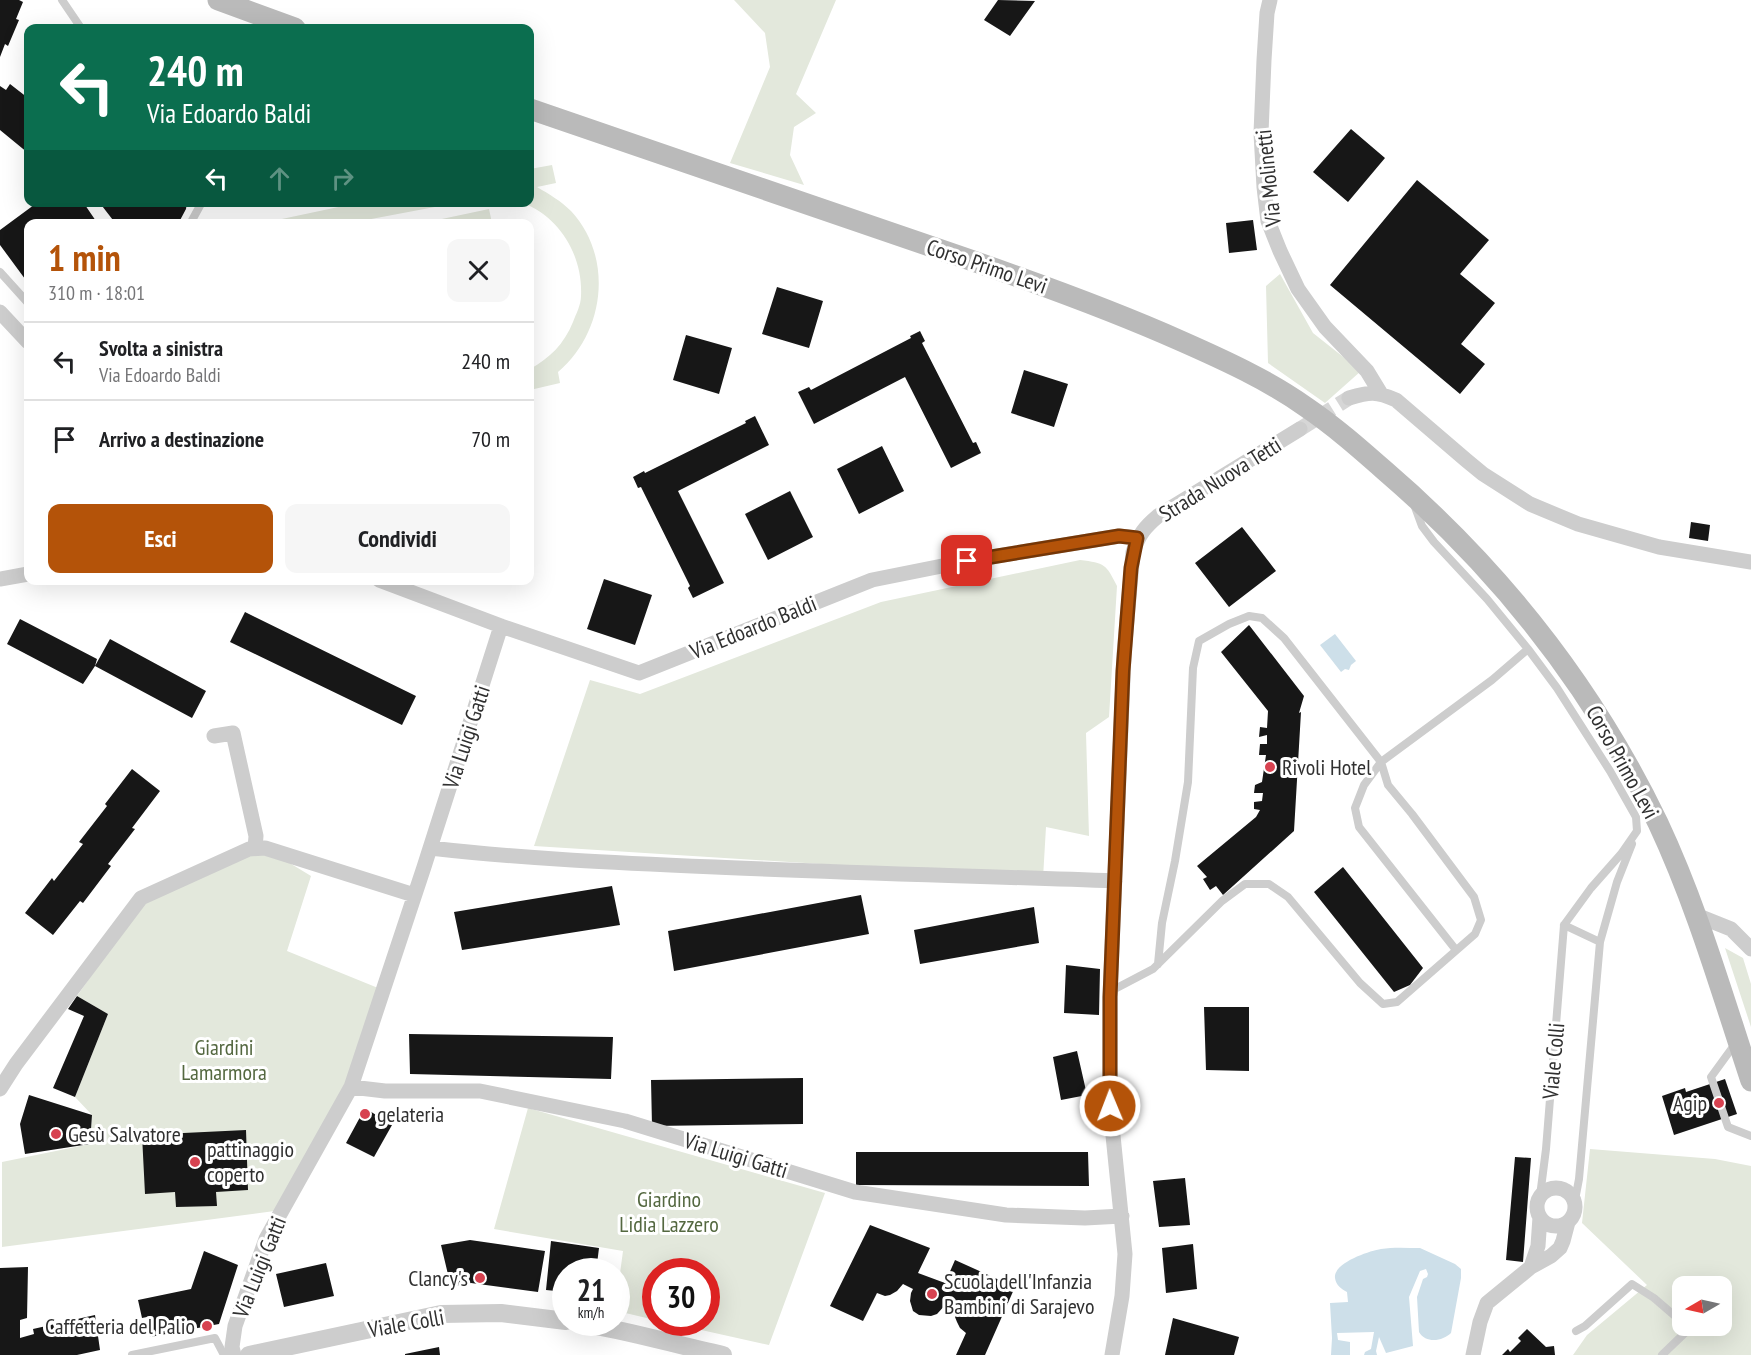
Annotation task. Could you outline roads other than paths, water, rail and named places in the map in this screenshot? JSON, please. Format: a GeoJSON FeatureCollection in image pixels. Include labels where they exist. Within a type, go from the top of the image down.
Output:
{"type":"FeatureCollection","features":[{"type":"Feature","properties":{"kind":"main road"},"geometry":{"type":"LineString","coordinates":[[218,0],[284,24]]}},
{"type":"Feature","properties":{"kind":"main road","name":"Corso Primo Levi"},"geometry":{"type":"LineString","coordinates":[[534,110],[1003,271],[1143,324],[1239,367],[1305,405],[1336,428],[1410,492],[1482,564],[1519,605],[1596,711],[1657,821],[1696,915],[1751,1082]]}},
{"type":"Feature","properties":{"kind":"street","name":"Via Molinetti"},"geometry":{"type":"LineString","coordinates":[[1270,0],[1264,60],[1262,134],[1268,221],[1298,289],[1325,327],[1367,370],[1381,394]]}},
{"type":"Feature","properties":{"kind":"street"},"geometry":{"type":"LineString","coordinates":[[0,312],[24,338]]}},
{"type":"Feature","properties":{"kind":"street"},"geometry":{"type":"LineString","coordinates":[[1349,398],[1365,394],[1381,394],[1396,400],[1474,467],[1530,504],[1578,524],[1659,547],[1751,562]]}},
{"type":"Feature","properties":{"kind":"street","name":"Strada Nuova Tetti"},"geometry":{"type":"LineString","coordinates":[[1112,1355],[1125,1274],[1125,1254],[1110,1106],[1110,992],[1127,609],[1137,538],[1147,525],[1165,511],[1300,429]]}},
{"type":"Feature","properties":{"kind":"street","name":"Via Edoardo Baldi"},"geometry":{"type":"LineString","coordinates":[[392,585],[501,626],[639,672],[872,580],[967,561],[1119,536],[1137,538]]}},
{"type":"Feature","properties":{"kind":"street"},"geometry":{"type":"LineString","coordinates":[[0,579],[24,575]]}},
{"type":"Feature","properties":{"kind":"street","name":"Via Luigi Gatti"},"geometry":{"type":"LineString","coordinates":[[234,1355],[232,1347],[235,1326],[266,1239],[351,1087],[501,626]]}},
{"type":"Feature","properties":{"kind":"street"},"geometry":{"type":"LineString","coordinates":[[214,736],[233,733],[256,836],[255,848]]}},
{"type":"Feature","properties":{"kind":"street"},"geometry":{"type":"LineString","coordinates":[[0,1089],[16,1064],[141,898],[255,848],[265,848],[414,895]]}},
{"type":"Feature","properties":{"kind":"street"},"geometry":{"type":"LineString","coordinates":[[430,848],[502,856],[594,862],[875,874],[1114,880]]}},
{"type":"Feature","properties":{"kind":"street"},"geometry":{"type":"LineString","coordinates":[[1696,915],[1731,929],[1751,949]]}},
{"type":"Feature","properties":{"kind":"street","name":"Via Luigi Gatti"},"geometry":{"type":"LineString","coordinates":[[351,1087],[385,1091],[480,1091],[625,1121],[855,1192],[1006,1215],[1085,1218],[1122,1216]]}},
{"type":"Feature","properties":{"kind":"street"},"geometry":{"type":"LineString","coordinates":[[1473,1355],[1480,1322],[1487,1303],[1531,1267],[1560,1248],[1568,1222],[1575,1212],[1575,1200],[1567,1190],[1555,1187],[1540,1196],[1537,1207],[1540,1217],[1538,1246],[1531,1267]]}},
{"type":"Feature","properties":{"kind":"street"},"geometry":{"type":"LineString","coordinates":[[1540,1217],[1544,1222],[1556,1226],[1568,1222]]}},
{"type":"Feature","properties":{"kind":"street","name":"Viale Colli"},"geometry":{"type":"LineString","coordinates":[[249,1355],[441,1314],[501,1313],[552,1319]]}},
{"type":"Feature","properties":{"kind":"street"},"geometry":{"type":"LineString","coordinates":[[630,1333],[723,1355]]}},
{"type":"Feature","properties":{"kind":"lane"},"geometry":{"type":"LineString","coordinates":[[62,0],[78,24]]}},
{"type":"Feature","properties":{"kind":"lane"},"geometry":{"type":"LineString","coordinates":[[0,272],[24,299]]}},
{"type":"Feature","properties":{"kind":"lane","name":"Corso Primo Levi"},"geometry":{"type":"LineString","coordinates":[[1410,492],[1422,526],[1434,542],[1487,599],[1528,649]]}},
{"type":"Feature","properties":{"kind":"lane"},"geometry":{"type":"LineString","coordinates":[[1110,992],[1153,969],[1222,901],[1245,884],[1269,884],[1288,897],[1360,983],[1383,1004],[1397,1002],[1475,934],[1481,920],[1474,897],[1388,785],[1381,762],[1284,638],[1262,618],[1249,616],[1199,641],[1193,668],[1188,782],[1175,861],[1161,923],[1158,964]]}},
{"type":"Feature","properties":{"kind":"lane"},"geometry":{"type":"LineString","coordinates":[[1456,950],[1359,827],[1355,808],[1364,785],[1381,762],[1492,680],[1528,649],[1573,712],[1636,817],[1637,831],[1564,925],[1600,942]]}},
{"type":"Feature","properties":{"kind":"lane","name":"Viale Colli"},"geometry":{"type":"LineString","coordinates":[[1575,1200],[1579,1179],[1600,942],[1617,882],[1637,831]]}},
{"type":"Feature","properties":{"kind":"lane","name":"Viale Colli"},"geometry":{"type":"LineString","coordinates":[[1540,1196],[1546,1149],[1564,925]]}},
{"type":"Feature","properties":{"kind":"lane"},"geometry":{"type":"LineString","coordinates":[[1737,1040],[1711,1077],[1728,1127],[1751,1136]]}},
{"type":"Feature","properties":{"kind":"lane"},"geometry":{"type":"LineString","coordinates":[[1576,1331],[1585,1326],[1632,1284],[1672,1315]]}},
{"type":"Feature","properties":{"kind":"lane"},"geometry":{"type":"LineString","coordinates":[[1662,1355],[1682,1336]]}},
{"type":"Feature","properties":{"kind":"lane"},"geometry":{"type":"LineString","coordinates":[[132,1355],[215,1338],[224,1355]]}},
{"type":"Feature","properties":{"kind":"water"},"geometry":{"type":"Polygon","coordinates":[[[1335,634],[1356,661],[1349,670],[1345,669],[1341,672],[1320,645],[1335,634]]]}},
{"type":"Feature","properties":{"kind":"water"},"geometry":{"type":"Polygon","coordinates":[[[1420,1248],[1461,1269],[1451,1333],[1444,1338],[1430,1340],[1419,1332],[1417,1297],[1423,1279],[1428,1274],[1426,1269],[1420,1271],[1409,1297],[1413,1346],[1386,1353],[1379,1337],[1377,1355],[1364,1355],[1371,1349],[1374,1332],[1337,1333],[1338,1340],[1350,1342],[1350,1355],[1331,1355],[1330,1303],[1348,1302],[1347,1292],[1339,1286],[1335,1278],[1340,1267],[1375,1250],[1420,1248]]]}},
{"type":"Feature","properties":{"kind":"tunnel"},"geometry":{"type":"LineString","coordinates":[[1300,429],[1349,398]]}},
{"type":"Feature","properties":{"kind":"place","name":"Rivoli Hotel"},"geometry":{"type":"Point","coordinates":[1270,767]}},
{"type":"Feature","properties":{"kind":"place","name":"Agip"},"geometry":{"type":"Point","coordinates":[1719,1103]}},
{"type":"Feature","properties":{"kind":"place","name":"gelateria"},"geometry":{"type":"Point","coordinates":[365,1114]}},
{"type":"Feature","properties":{"kind":"place","name":"Gesù Salvatore"},"geometry":{"type":"Point","coordinates":[56,1134]}},
{"type":"Feature","properties":{"kind":"place","name":"pattinaggio coperto"},"geometry":{"type":"Point","coordinates":[195,1162]}},
{"type":"Feature","properties":{"kind":"place","name":"Clancy's"},"geometry":{"type":"Point","coordinates":[480,1278]}},
{"type":"Feature","properties":{"kind":"place","name":"Scuola dell'Infanzia Bambini di Sarajevo"},"geometry":{"type":"Point","coordinates":[932,1294]}},
{"type":"Feature","properties":{"kind":"place","name":"Caffetteria del Palio"},"geometry":{"type":"Point","coordinates":[207,1326]}},
{"type":"Feature","properties":{"kind":"park label","name":"Giardini Lamarmora"},"geometry":{"type":"Point","coordinates":[224,1060]}},
{"type":"Feature","properties":{"kind":"park label","name":"Giardino Lidia Lazzero"},"geometry":{"type":"Point","coordinates":[669,1212]}}]}
